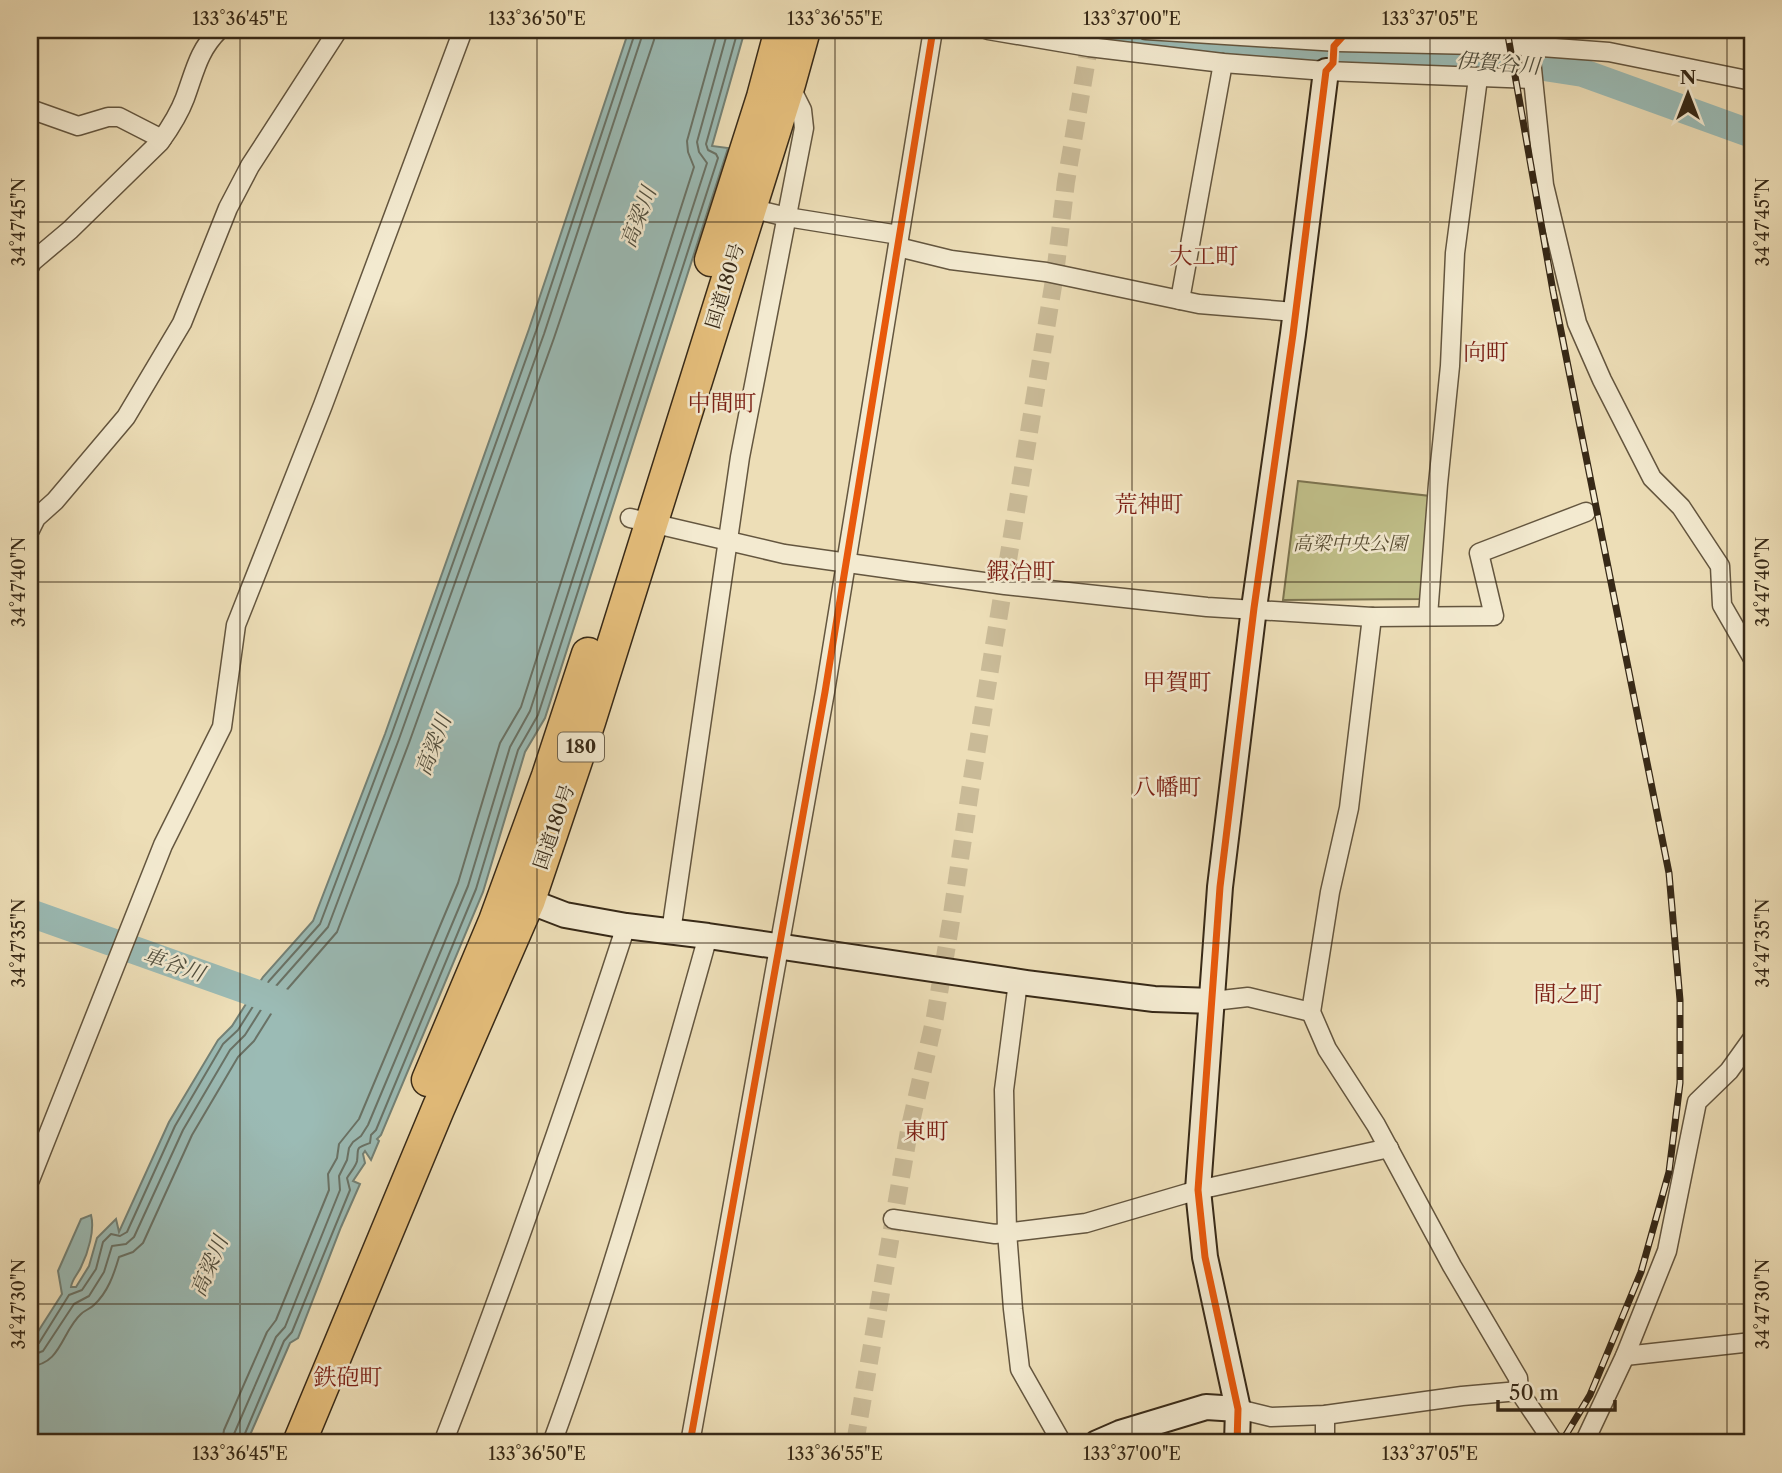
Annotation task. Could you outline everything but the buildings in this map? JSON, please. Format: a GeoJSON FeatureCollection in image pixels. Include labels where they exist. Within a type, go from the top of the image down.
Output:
{"type":"FeatureCollection","features":[{"type":"Feature","properties":{"kind":"highway","name":"国道180号"},"geometry":{"type":"LineString","coordinates":[[276,1443],[517,896],[589,722],[640,520],[781,30]]}},
{"type":"Feature","properties":{"kind":"highway","name":"国道180号"},"geometry":{"type":"LineString","coordinates":[[640,520],[749,208],[804,30]]}},
{"type":"Feature","properties":{"kind":"highway","name":"国道180号"},"geometry":{"type":"LineString","coordinates":[[299,1443],[438,1109],[517,896]]}},
{"type":"Feature","properties":{"kind":"street"},"geometry":{"type":"LineString","coordinates":[[30,266],[32,261],[70,230],[171,128],[184,102],[199,55],[208,40],[219,30]]}},
{"type":"Feature","properties":{"kind":"street"},"geometry":{"type":"LineString","coordinates":[[30,530],[36,518],[55,501],[126,417],[182,323],[228,208],[250,166],[338,30]]}},
{"type":"Feature","properties":{"kind":"street"},"geometry":{"type":"LineString","coordinates":[[30,1180],[163,845],[222,727],[236,625],[323,405],[463,30]]}},
{"type":"Feature","properties":{"kind":"street"},"geometry":{"type":"LineString","coordinates":[[690,1443],[846,564],[933,30]]}},
{"type":"Feature","properties":{"kind":"street"},"geometry":{"type":"LineString","coordinates":[[988,30],[1335,50],[1478,78],[1531,78]]}},
{"type":"Feature","properties":{"kind":"street"},"geometry":{"type":"LineString","coordinates":[[1155,39],[1223,63],[1335,50],[1528,38],[1752,81]]}},
{"type":"Feature","properties":{"kind":"street"},"geometry":{"type":"LineString","coordinates":[[1528,38],[1544,185],[1577,323],[1602,380],[1652,478],[1681,508],[1720,566],[1722,605],[1752,657]]}},
{"type":"Feature","properties":{"kind":"street"},"geometry":{"type":"LineString","coordinates":[[1237,1443],[1238,1409],[1205,1257],[1198,1190],[1220,887],[1254,608],[1335,50]]}},
{"type":"Feature","properties":{"kind":"street"},"geometry":{"type":"LineString","coordinates":[[1180,300],[1223,63]]}},
{"type":"Feature","properties":{"kind":"street"},"geometry":{"type":"LineString","coordinates":[[1428,616],[1450,366],[1455,253],[1478,78]]}},
{"type":"Feature","properties":{"kind":"street"},"geometry":{"type":"LineString","coordinates":[[671,932],[704,719],[727,542],[761,341],[804,128],[802,110],[789,84]]}},
{"type":"Feature","properties":{"kind":"street"},"geometry":{"type":"LineString","coordinates":[[30,109],[78,126],[107,117],[119,117],[162,139]]}},
{"type":"Feature","properties":{"kind":"street"},"geometry":{"type":"LineString","coordinates":[[749,208],[899,241],[951,260],[1046,272],[1199,304],[1296,312]]}},
{"type":"Feature","properties":{"kind":"street"},"geometry":{"type":"LineString","coordinates":[[640,520],[727,542],[846,564],[1005,585],[1207,607],[1372,617],[1494,616],[1479,553],[1586,512]]}},
{"type":"Feature","properties":{"kind":"street"},"geometry":{"type":"LineString","coordinates":[[1372,617],[1349,808],[1329,892],[1311,1012],[1327,1049],[1389,1148],[1452,1266],[1518,1378],[1519,1391],[1554,1443]]}},
{"type":"Feature","properties":{"kind":"street"},"geometry":{"type":"LineString","coordinates":[[517,896],[565,915],[626,926],[1154,999],[1213,1001],[1248,997],[1311,1012]]}},
{"type":"Feature","properties":{"kind":"street"},"geometry":{"type":"LineString","coordinates":[[443,1443],[485,1335],[565,1111],[626,926]]}},
{"type":"Feature","properties":{"kind":"street"},"geometry":{"type":"LineString","coordinates":[[552,1443],[643,1168],[708,936]]}},
{"type":"Feature","properties":{"kind":"street"},"geometry":{"type":"LineString","coordinates":[[1018,982],[1004,1090],[1007,1232],[1020,1369],[1062,1443]]}},
{"type":"Feature","properties":{"kind":"street"},"geometry":{"type":"LineString","coordinates":[[1584,1443],[1625,1356],[1667,1251],[1696,1102],[1729,1071],[1752,1039]]}},
{"type":"Feature","properties":{"kind":"street"},"geometry":{"type":"LineString","coordinates":[[893,1219],[995,1234],[1086,1223],[1198,1190],[1389,1148]]}},
{"type":"Feature","properties":{"kind":"street"},"geometry":{"type":"LineString","coordinates":[[1625,1356],[1752,1342]]}},
{"type":"Feature","properties":{"kind":"street"},"geometry":{"type":"LineString","coordinates":[[1097,1443],[1206,1407],[1238,1409],[1271,1417],[1325,1415],[1519,1391]]}},
{"type":"Feature","properties":{"kind":"street"},"geometry":{"type":"LineString","coordinates":[[1325,1415],[1325,1443]]}},
{"type":"Feature","properties":{"kind":"green space","name":"高梁中央公園"},"geometry":{"type":"Polygon","coordinates":[[[1298,481],[1430,496],[1425,599],[1283,600],[1298,481]]]}},
{"type":"Feature","properties":{"kind":"water","name":"高梁川"},"geometry":{"type":"Polygon","coordinates":[[[629,30],[745,30],[712,146],[728,148],[545,718],[525,752],[483,892],[377,1139],[379,1141],[371,1160],[365,1151],[363,1154],[365,1163],[353,1181],[360,1184],[298,1338],[290,1343],[247,1442],[257,1443],[30,1443],[30,1344],[62,1294],[58,1271],[81,1219],[91,1215],[91,1234],[86,1255],[71,1287],[76,1287],[89,1266],[97,1238],[116,1219],[119,1232],[169,1122],[218,1040],[232,1026],[263,977],[313,921],[385,734],[529,329],[629,30]]]}},
{"type":"Feature","properties":{"kind":"waterway","name":"伊賀谷川"},"geometry":{"type":"LineString","coordinates":[[1066,30],[1180,45],[1505,61],[1583,73],[1752,134]]}},
{"type":"Feature","properties":{"kind":"waterway","name":"車谷川"},"geometry":{"type":"LineString","coordinates":[[30,913],[289,1005]]}},
{"type":"Feature","properties":{"kind":"tunnel"},"geometry":{"type":"LineString","coordinates":[[855,1443],[909,1131],[935,1017],[1089,47]]}},
{"type":"Feature","properties":{"kind":"railway"},"geometry":{"type":"LineString","coordinates":[[1507,30],[1553,291],[1669,873],[1680,1000],[1680,1083],[1669,1172],[1641,1272],[1590,1395],[1561,1443]]}},
{"type":"Feature","properties":{"kind":"cycle path"},"geometry":{"type":"LineString","coordinates":[[690,1443],[825,692],[933,30]]}},
{"type":"Feature","properties":{"kind":"cycle path"},"geometry":{"type":"LineString","coordinates":[[1237,1443],[1238,1409],[1205,1257],[1198,1190],[1220,887],[1254,608],[1293,334],[1326,71],[1333,63],[1334,46],[1344,35],[1344,30]]}},
{"type":"Feature","properties":{"kind":"district","name":"大工町"},"geometry":{"type":"Point","coordinates":[1204,256]}},
{"type":"Feature","properties":{"kind":"district","name":"向町"},"geometry":{"type":"Point","coordinates":[1486,352]}},
{"type":"Feature","properties":{"kind":"district","name":"中間町"},"geometry":{"type":"Point","coordinates":[722,403]}},
{"type":"Feature","properties":{"kind":"district","name":"荒神町"},"geometry":{"type":"Point","coordinates":[1149,504]}},
{"type":"Feature","properties":{"kind":"district","name":"鍜冶町"},"geometry":{"type":"Point","coordinates":[1021,571]}},
{"type":"Feature","properties":{"kind":"district","name":"甲賀町"},"geometry":{"type":"Point","coordinates":[1177,682]}},
{"type":"Feature","properties":{"kind":"district","name":"八幡町"},"geometry":{"type":"Point","coordinates":[1167,787]}},
{"type":"Feature","properties":{"kind":"district","name":"間之町"},"geometry":{"type":"Point","coordinates":[1568,994]}},
{"type":"Feature","properties":{"kind":"district","name":"東町"},"geometry":{"type":"Point","coordinates":[926,1131]}},
{"type":"Feature","properties":{"kind":"district","name":"鉄砲町"},"geometry":{"type":"Point","coordinates":[348,1377]}}]}
